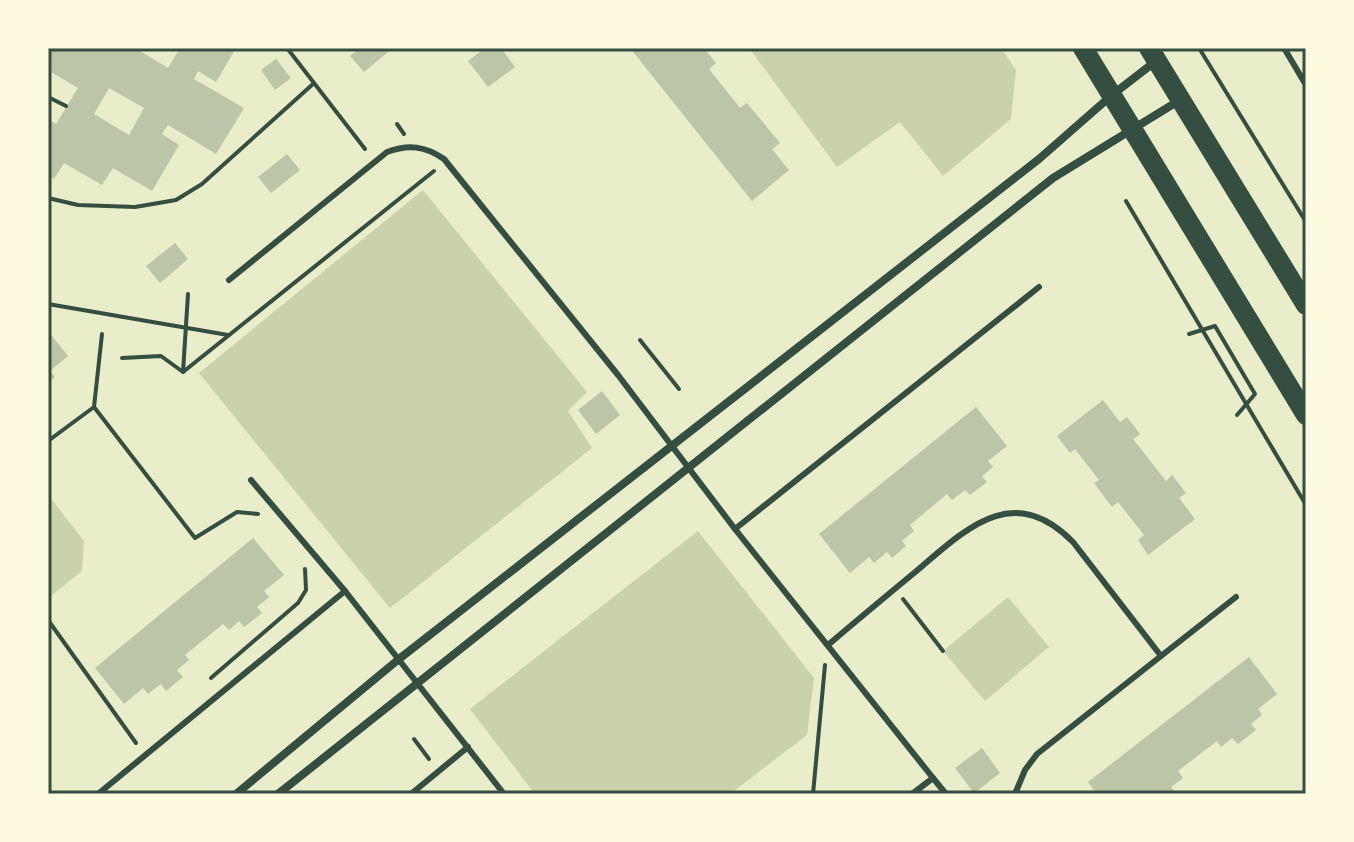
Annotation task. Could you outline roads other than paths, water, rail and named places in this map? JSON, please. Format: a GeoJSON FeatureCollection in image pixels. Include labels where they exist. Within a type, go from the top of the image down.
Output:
{"type":"FeatureCollection","features":[{"type":"Feature","properties":{"kind":"main road"},"geometry":{"type":"LineString","coordinates":[[1083,48],[1306,415]]}},
{"type":"Feature","properties":{"kind":"main road"},"geometry":{"type":"LineString","coordinates":[[1153,54],[1306,305]]}},
{"type":"Feature","properties":{"kind":"street"},"geometry":{"type":"LineString","coordinates":[[236,794],[399,659],[1039,159],[1153,54]]}},
{"type":"Feature","properties":{"kind":"street"},"geometry":{"type":"LineString","coordinates":[[278,794],[1053,178],[1180,100]]}},
{"type":"Feature","properties":{"kind":"lane"},"geometry":{"type":"LineString","coordinates":[[1284,48],[1306,85]]}},
{"type":"Feature","properties":{"kind":"lane"},"geometry":{"type":"LineString","coordinates":[[229,280],[378,158],[407,147],[431,151],[444,159],[618,375],[735,529],[946,794]]}},
{"type":"Feature","properties":{"kind":"lane"},"geometry":{"type":"LineString","coordinates":[[735,529],[1039,287]]}},
{"type":"Feature","properties":{"kind":"lane"},"geometry":{"type":"LineString","coordinates":[[251,480],[345,591],[504,794]]}},
{"type":"Feature","properties":{"kind":"lane"},"geometry":{"type":"LineString","coordinates":[[828,645],[972,526],[1001,515],[1032,514],[1046,519],[1073,542],[1161,656]]}},
{"type":"Feature","properties":{"kind":"lane"},"geometry":{"type":"LineString","coordinates":[[98,794],[345,591]]}},
{"type":"Feature","properties":{"kind":"lane"},"geometry":{"type":"LineString","coordinates":[[1015,794],[1025,770],[1037,754],[1236,597]]}},
{"type":"Feature","properties":{"kind":"lane"},"geometry":{"type":"LineString","coordinates":[[411,794],[468,747]]}},
{"type":"Feature","properties":{"kind":"lane"},"geometry":{"type":"LineString","coordinates":[[912,794],[933,778]]}}]}
